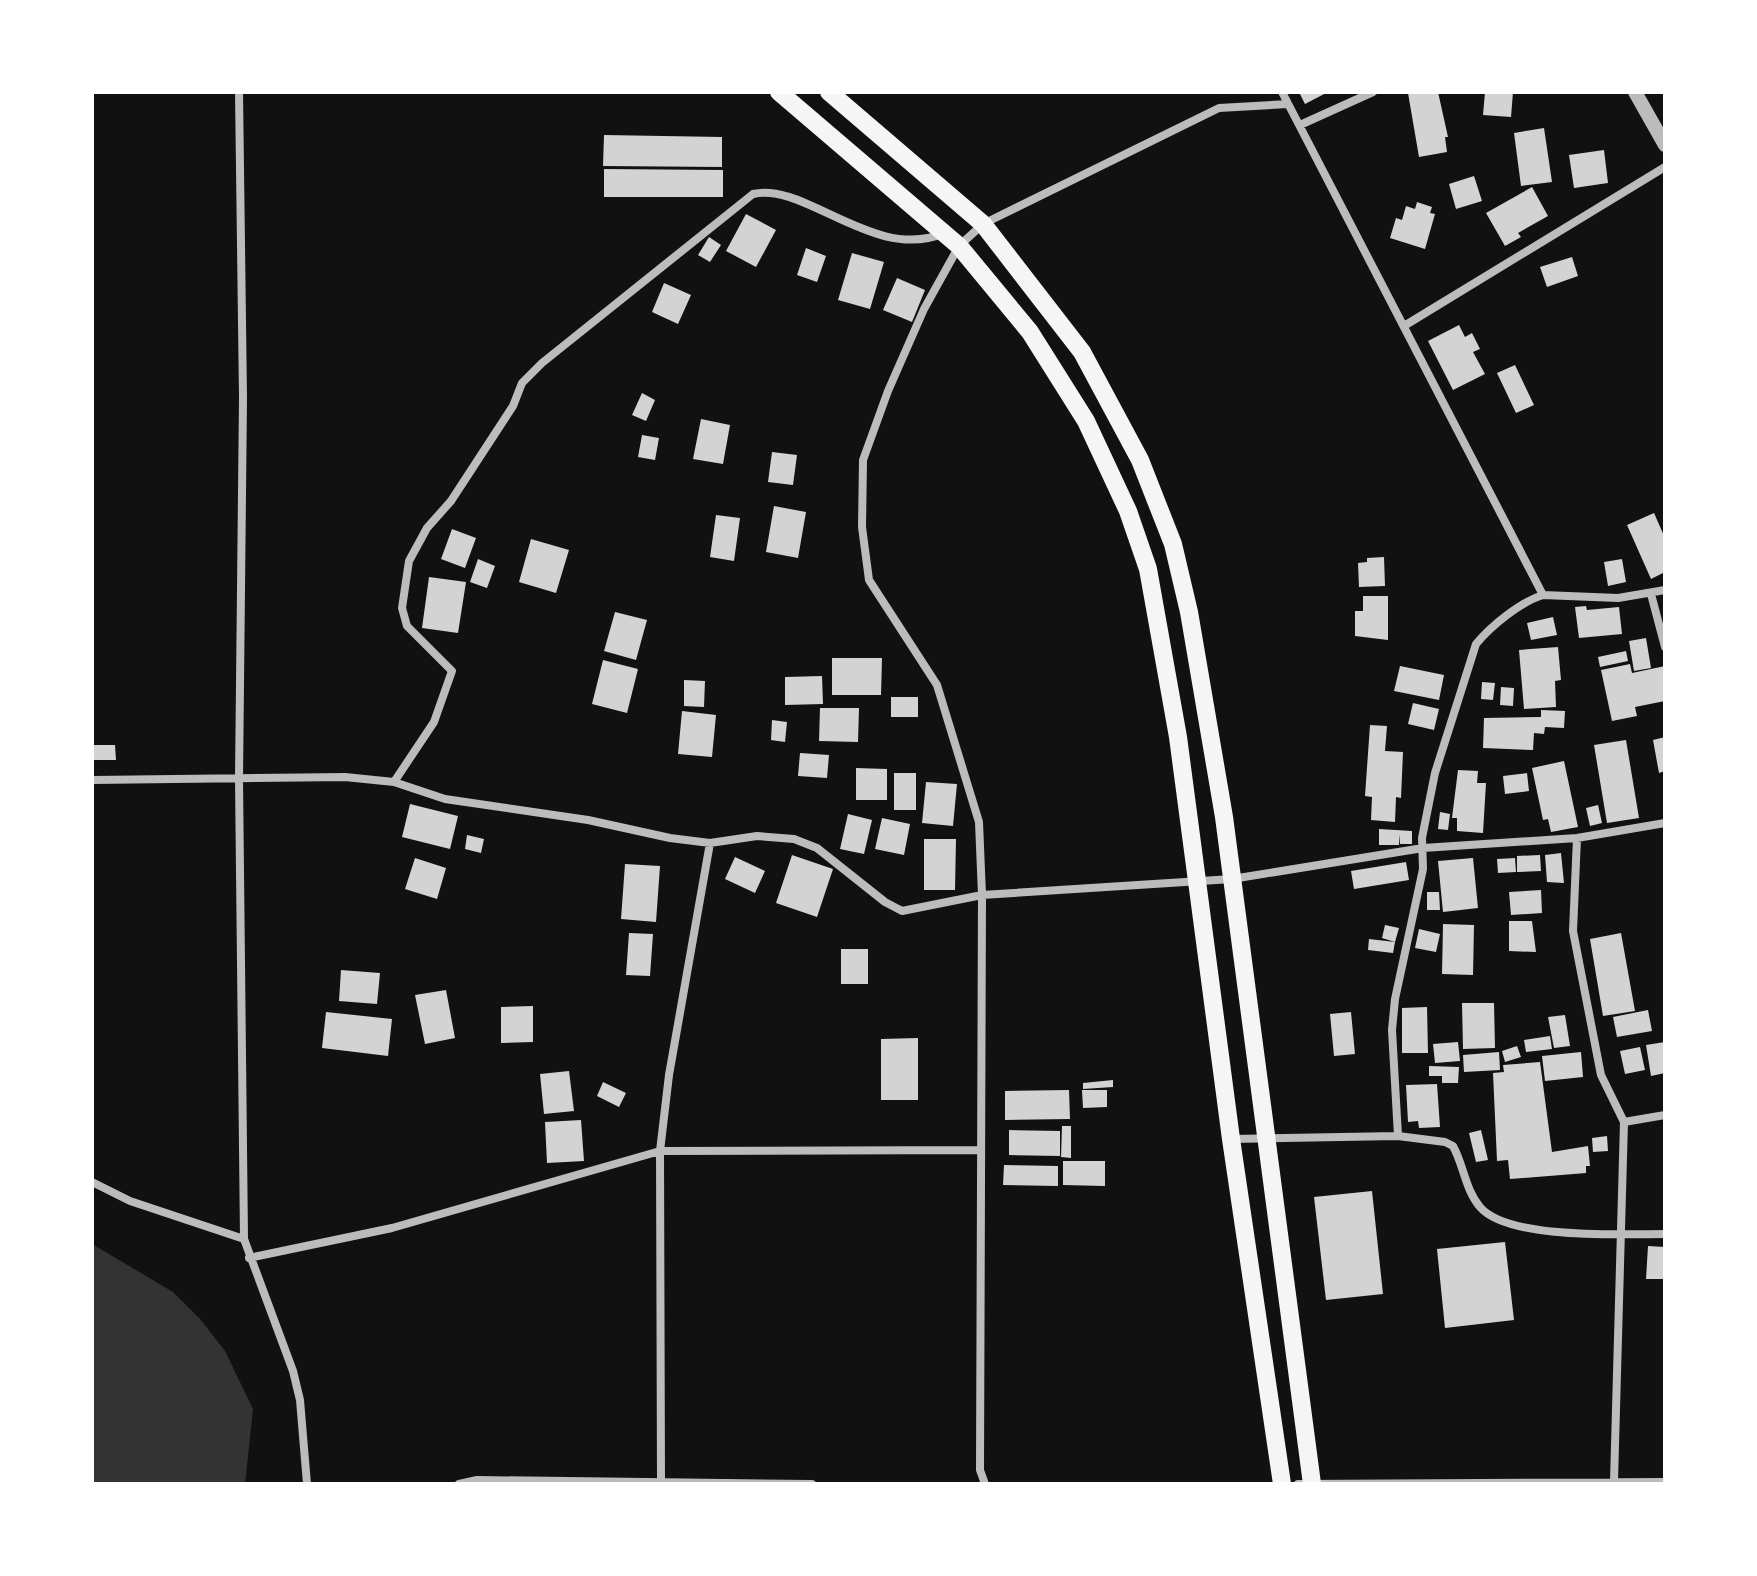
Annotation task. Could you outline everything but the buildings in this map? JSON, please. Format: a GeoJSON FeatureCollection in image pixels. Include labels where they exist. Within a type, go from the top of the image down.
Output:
{"type":"FeatureCollection","features":[{"type":"Feature","properties":{"kind":"main road"},"geometry":{"type":"LineString","coordinates":[[779,92],[959,246],[1030,332],[1086,421],[1128,511],[1148,569],[1161,627],[1282,1484]]}},
{"type":"Feature","properties":{"kind":"main road"},"geometry":{"type":"LineString","coordinates":[[829,92],[983,224],[1082,352],[1140,460],[1173,544],[1189,612],[1232,879],[1312,1484]]}},
{"type":"Feature","properties":{"kind":"street"},"geometry":{"type":"LineString","coordinates":[[239,92],[243,398],[239,779],[244,1239],[293,1371],[300,1400],[307,1484]]}},
{"type":"Feature","properties":{"kind":"street"},"geometry":{"type":"LineString","coordinates":[[1282,92],[1543,595]]}},
{"type":"Feature","properties":{"kind":"street"},"geometry":{"type":"LineString","coordinates":[[1300,125],[1373,92]]}},
{"type":"Feature","properties":{"kind":"street"},"geometry":{"type":"LineString","coordinates":[[1635,92],[1665,145]]}},
{"type":"Feature","properties":{"kind":"street"},"geometry":{"type":"LineString","coordinates":[[985,1484],[980,1470],[982,895],[979,822],[937,685],[869,580],[862,527],[863,460],[888,391],[924,309],[959,246],[983,224],[1219,108],[1288,104]]}},
{"type":"Feature","properties":{"kind":"street"},"geometry":{"type":"LineString","coordinates":[[1404,326],[1665,167]]}},
{"type":"Feature","properties":{"kind":"street"},"geometry":{"type":"LineString","coordinates":[[394,782],[434,722],[452,671],[407,626],[402,608],[409,561],[427,528],[451,501],[513,406],[522,383],[542,363],[639,288],[707,227],[753,194],[767,193],[788,199],[870,232],[892,237],[921,241],[945,233]]}},
{"type":"Feature","properties":{"kind":"street"},"geometry":{"type":"LineString","coordinates":[[1398,1136],[1392,1030],[1395,999],[1423,869],[1426,811],[1440,752],[1476,644],[1486,632],[1532,598],[1543,595],[1618,598],[1665,590]]}},
{"type":"Feature","properties":{"kind":"street"},"geometry":{"type":"LineString","coordinates":[[1651,594],[1665,647]]}},
{"type":"Feature","properties":{"kind":"street"},"geometry":{"type":"LineString","coordinates":[[92,780],[345,777],[394,782],[445,799],[588,820],[670,838],[710,843],[757,836],[794,839],[817,848],[885,902],[902,911],[982,895],[1232,879],[1423,848],[1577,838],[1665,823]]}},
{"type":"Feature","properties":{"kind":"street"},"geometry":{"type":"LineString","coordinates":[[1577,838],[1573,931],[1601,1075],[1624,1122],[1614,1481]]}},
{"type":"Feature","properties":{"kind":"street"},"geometry":{"type":"LineString","coordinates":[[661,1483],[660,1151],[669,1075],[710,843]]}},
{"type":"Feature","properties":{"kind":"street"},"geometry":{"type":"LineString","coordinates":[[1624,1122],[1665,1115]]}},
{"type":"Feature","properties":{"kind":"street"},"geometry":{"type":"LineString","coordinates":[[1231,1139],[1398,1136],[1445,1142],[1453,1146],[1467,1187],[1490,1217],[1521,1226],[1665,1234]]}},
{"type":"Feature","properties":{"kind":"street"},"geometry":{"type":"LineString","coordinates":[[249,1258],[392,1228],[660,1151],[979,1150]]}},
{"type":"Feature","properties":{"kind":"street"},"geometry":{"type":"LineString","coordinates":[[92,1182],[130,1201],[244,1239]]}},
{"type":"Feature","properties":{"kind":"street"},"geometry":{"type":"LineString","coordinates":[[459,1484],[477,1480],[812,1484]]}},
{"type":"Feature","properties":{"kind":"street"},"geometry":{"type":"LineString","coordinates":[[1298,1484],[1665,1482]]}},
{"type":"Feature","properties":{"kind":"shaded area"},"geometry":{"type":"Polygon","coordinates":[[[92,1244],[173,1292],[200,1319],[225,1351],[253,1409],[245,1484],[92,1484],[92,1244]]]}}]}
